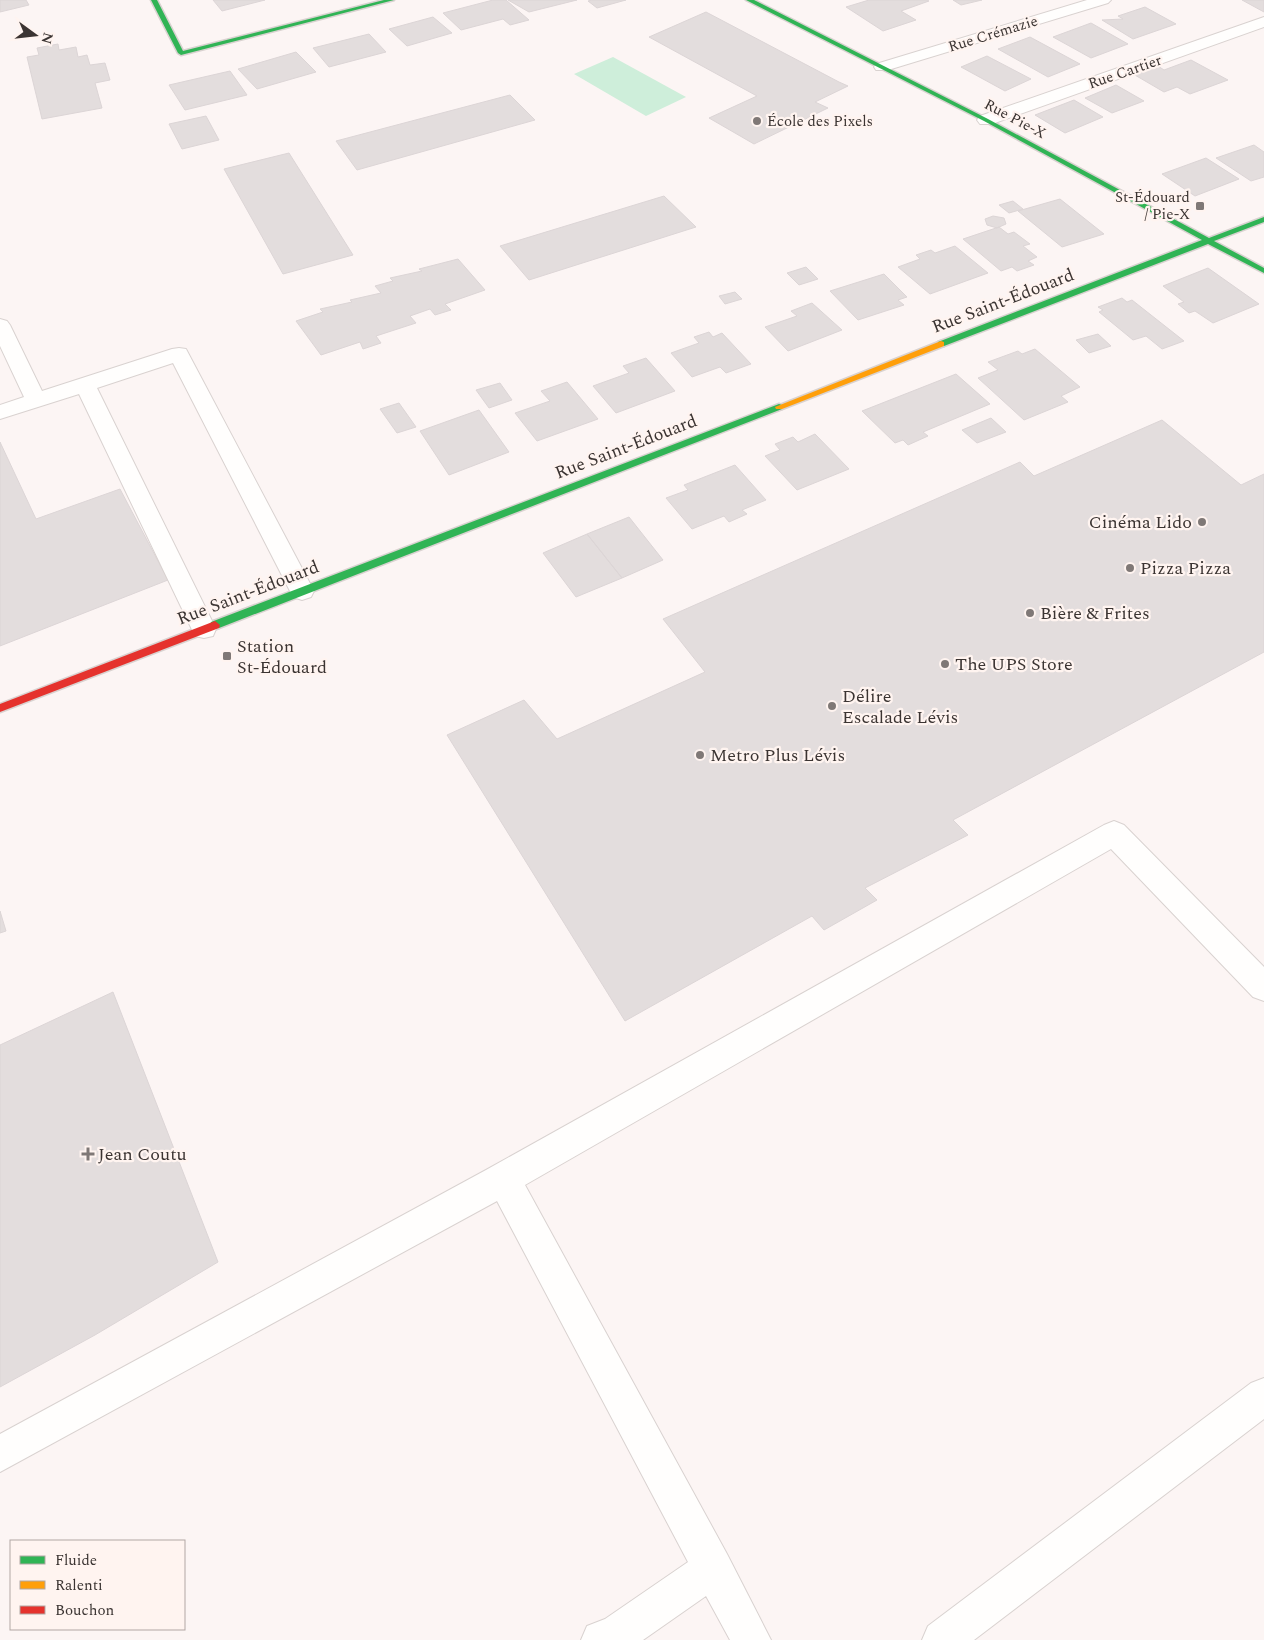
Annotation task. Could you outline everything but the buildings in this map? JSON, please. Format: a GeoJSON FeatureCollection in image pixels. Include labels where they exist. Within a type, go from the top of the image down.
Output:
{"type":"FeatureCollection","features":[{"type":"Feature","properties":{"kind":"street"},"geometry":{"type":"LineString","coordinates":[[154,0],[181,53],[390,0]]}},
{"type":"Feature","properties":{"kind":"street","name":"Rue Pie-X"},"geometry":{"type":"LineString","coordinates":[[749,0],[986,120],[1264,271]]}},
{"type":"Feature","properties":{"kind":"street","name":"Rue Crémazie"},"geometry":{"type":"LineString","coordinates":[[882,67],[1103,0]]}},
{"type":"Feature","properties":{"kind":"street","name":"Rue Cartier"},"geometry":{"type":"LineString","coordinates":[[986,120],[1264,22]]}},
{"type":"Feature","properties":{"kind":"street","name":"Rue Saint-Édouard"},"geometry":{"type":"LineString","coordinates":[[0,708],[1264,219]]}},
{"type":"Feature","properties":{"kind":"street"},"geometry":{"type":"LineString","coordinates":[[0,325],[36,400]]}},
{"type":"Feature","properties":{"kind":"street"},"geometry":{"type":"LineString","coordinates":[[0,412],[179,354],[302,591]]}},
{"type":"Feature","properties":{"kind":"street"},"geometry":{"type":"LineString","coordinates":[[85,384],[204,629]]}},
{"type":"Feature","properties":{"kind":"street"},"geometry":{"type":"LineString","coordinates":[[0,1454],[504,1178],[1114,832],[1264,987]]}},
{"type":"Feature","properties":{"kind":"street"},"geometry":{"type":"LineString","coordinates":[[504,1178],[751,1640]]}},
{"type":"Feature","properties":{"kind":"street"},"geometry":{"type":"LineString","coordinates":[[942,1640],[1264,1396]]}},
{"type":"Feature","properties":{"kind":"street"},"geometry":{"type":"LineString","coordinates":[[609,1639],[712,1568]]}},
{"type":"Feature","properties":{"kind":"green space"},"geometry":{"type":"Polygon","coordinates":[[[613,57],[686,97],[646,116],[574,74],[613,57]]]}},
{"type":"Feature","properties":{"kind":"traffic: fast"},"geometry":{"type":"LineString","coordinates":[[154,0],[181,53],[391,0]]}},
{"type":"Feature","properties":{"kind":"traffic: fast"},"geometry":{"type":"LineString","coordinates":[[749,0],[986,120],[1264,271]]}},
{"type":"Feature","properties":{"kind":"traffic: fast"},"geometry":{"type":"LineString","coordinates":[[941,344],[1264,219]]}},
{"type":"Feature","properties":{"kind":"traffic: fast"},"geometry":{"type":"LineString","coordinates":[[215,625],[779,407]]}},
{"type":"Feature","properties":{"kind":"traffic: slow"},"geometry":{"type":"LineString","coordinates":[[779,407],[941,344]]}},
{"type":"Feature","properties":{"kind":"traffic: jam"},"geometry":{"type":"LineString","coordinates":[[0,708],[215,625]]}},
{"type":"Feature","properties":{"kind":"place","name":"École des Pixels"},"geometry":{"type":"Point","coordinates":[757,121]}},
{"type":"Feature","properties":{"kind":"place","name":"St-Édouard / Pie-X"},"geometry":{"type":"Point","coordinates":[1200,206]}},
{"type":"Feature","properties":{"kind":"place","name":"Cinéma Lido"},"geometry":{"type":"Point","coordinates":[1202,522]}},
{"type":"Feature","properties":{"kind":"place","name":"Pizza Pizza"},"geometry":{"type":"Point","coordinates":[1130,568]}},
{"type":"Feature","properties":{"kind":"place","name":"Bière & Frites"},"geometry":{"type":"Point","coordinates":[1030,613]}},
{"type":"Feature","properties":{"kind":"place","name":"Station St-Édouard"},"geometry":{"type":"Point","coordinates":[227,656]}},
{"type":"Feature","properties":{"kind":"place","name":"The UPS Store"},"geometry":{"type":"Point","coordinates":[945,664]}},
{"type":"Feature","properties":{"kind":"place","name":"Délire Escalade Lévis"},"geometry":{"type":"Point","coordinates":[832,706]}},
{"type":"Feature","properties":{"kind":"place","name":"Metro Plus Lévis"},"geometry":{"type":"Point","coordinates":[700,755]}},
{"type":"Feature","properties":{"kind":"place","name":"Jean Coutu"},"geometry":{"type":"Point","coordinates":[88,1154]}}]}
